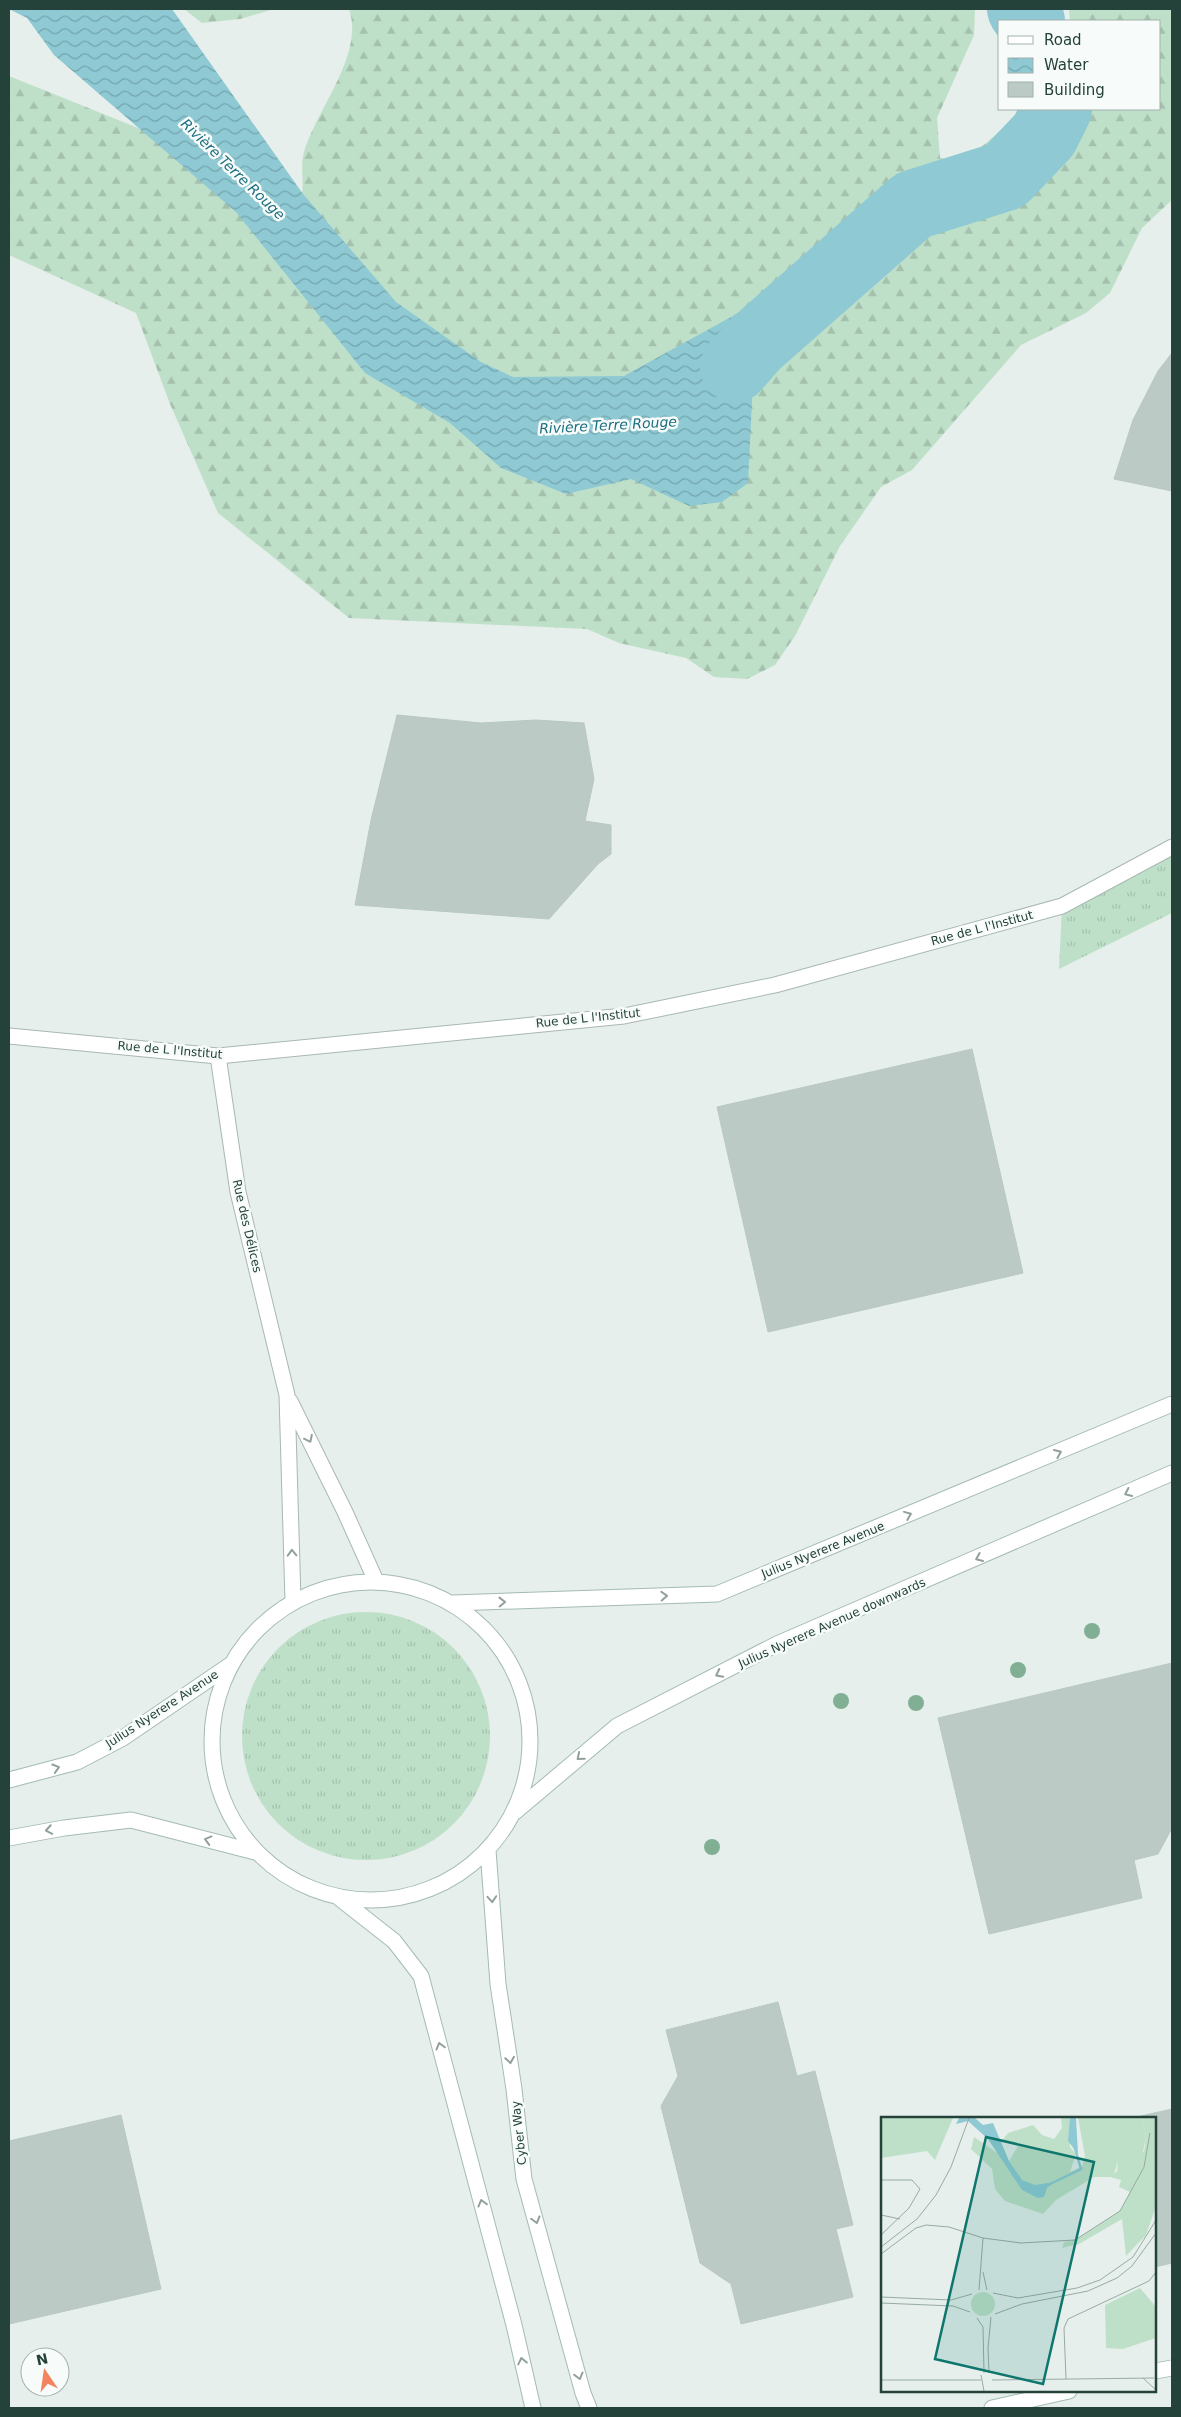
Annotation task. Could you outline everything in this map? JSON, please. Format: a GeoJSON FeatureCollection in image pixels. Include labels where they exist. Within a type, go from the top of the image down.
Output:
{"type":"FeatureCollection","features":[{"type":"Feature","properties":{"kind":"street","name":"Rue de L l'Institut"},"geometry":{"type":"LineString","coordinates":[[9,1036],[218,1056],[624,1016],[775,985],[1062,906],[1172,848]]}},
{"type":"Feature","properties":{"kind":"street","name":"Rue des Délices"},"geometry":{"type":"LineString","coordinates":[[218,1056],[238,1192],[287,1395],[293,1601]]}},
{"type":"Feature","properties":{"kind":"street","name":"Rue des Délices"},"geometry":{"type":"LineString","coordinates":[[287,1395],[345,1512],[376,1581]]}},
{"type":"Feature","properties":{"kind":"street","name":"Julius Nyerere Avenue"},"geometry":{"type":"LineString","coordinates":[[453,1603],[717,1594],[1172,1404]]}},
{"type":"Feature","properties":{"kind":"street","name":"Julius Nyerere Avenue downwards"},"geometry":{"type":"LineString","coordinates":[[515,1812],[617,1726],[777,1644],[1172,1473]]}},
{"type":"Feature","properties":{"kind":"street"},"geometry":{"type":"LineString","coordinates":[[376,1581],[416,1587],[453,1603],[490,1633],[517,1673],[530,1718],[530,1767],[515,1812],[488,1850],[444,1883],[392,1899],[338,1897],[293,1881],[256,1852],[226,1811],[212,1763],[213,1713],[230,1665],[257,1628],[293,1601],[334,1585],[376,1581]]}},
{"type":"Feature","properties":{"kind":"street","name":"Julius Nyerere Avenue"},"geometry":{"type":"LineString","coordinates":[[9,1780],[76,1762],[122,1738],[230,1665]]}},
{"type":"Feature","properties":{"kind":"street"},"geometry":{"type":"LineString","coordinates":[[9,1838],[64,1828],[131,1820],[256,1852]]}},
{"type":"Feature","properties":{"kind":"street","name":"Cyber Way"},"geometry":{"type":"LineString","coordinates":[[488,1850],[498,1984],[514,2089],[524,2179],[583,2393],[590,2408]]}},
{"type":"Feature","properties":{"kind":"street"},"geometry":{"type":"LineString","coordinates":[[338,1897],[394,1941],[421,1976],[514,2325],[533,2408]]}},
{"type":"Feature","properties":{"kind":"street"},"geometry":{"type":"LineString","coordinates":[[1156,2372],[1172,2368]]}},
{"type":"Feature","properties":{"kind":"street"},"geometry":{"type":"LineString","coordinates":[[992,2408],[1064,2392]]}},
{"type":"Feature","properties":{"kind":"green space"},"geometry":{"type":"Polygon","coordinates":[[[184,9],[274,9],[240,19],[202,23],[184,9]]]}},
{"type":"Feature","properties":{"kind":"green space"},"geometry":{"type":"Polygon","coordinates":[[[349,9],[975,9],[974,35],[937,118],[940,158],[957,162],[973,154],[1025,110],[1161,110],[1161,20],[1070,20],[1069,9],[1172,9],[1172,200],[1142,228],[1110,293],[1086,313],[1021,345],[912,470],[881,487],[840,546],[795,636],[775,665],[747,679],[714,677],[686,658],[619,643],[587,629],[349,618],[218,513],[170,404],[136,313],[9,255],[9,76],[302,194],[302,162],[304,152],[345,63],[352,26],[349,9]]]}},
{"type":"Feature","properties":{"kind":"green space"},"geometry":{"type":"Polygon","coordinates":[[[1172,847],[1172,913],[1059,969],[1062,906],[1172,847]]]}},
{"type":"Feature","properties":{"kind":"green space"},"geometry":{"type":"Polygon","coordinates":[[[354,1612],[378,1612],[413,1621],[435,1633],[454,1648],[469,1667],[481,1689],[488,1712],[490,1736],[488,1760],[481,1783],[469,1805],[454,1824],[425,1845],[402,1855],[378,1860],[354,1860],[330,1855],[307,1845],[287,1832],[270,1815],[257,1795],[247,1772],[242,1748],[242,1724],[247,1700],[257,1677],[270,1657],[287,1640],[307,1627],[330,1617],[354,1612]]]}},
{"type":"Feature","properties":{"kind":"water"},"geometry":{"type":"Polygon","coordinates":[[[9,9],[172,9],[303,194],[396,302],[481,362],[513,377],[624,376],[780,290],[814,304],[753,381],[748,483],[722,502],[689,506],[631,479],[566,494],[501,468],[450,423],[365,373],[236,212],[54,55],[27,18],[9,9]]]}},
{"type":"Feature","properties":{"kind":"building"},"geometry":{"type":"Polygon","coordinates":[[[1172,353],[1172,491],[1114,479],[1133,420],[1158,371],[1172,353]]]}},
{"type":"Feature","properties":{"kind":"building"},"geometry":{"type":"Polygon","coordinates":[[[397,715],[481,723],[536,720],[584,723],[594,779],[585,821],[611,825],[611,854],[598,864],[549,919],[355,905],[371,820],[397,715]]]}},
{"type":"Feature","properties":{"kind":"building"},"geometry":{"type":"Polygon","coordinates":[[[972,1049],[1023,1273],[768,1332],[717,1107],[972,1049]]]}},
{"type":"Feature","properties":{"kind":"building"},"geometry":{"type":"Polygon","coordinates":[[[1172,1663],[1172,1828],[1158,1854],[1134,1860],[1142,1898],[989,1934],[938,1718],[1172,1663]]]}},
{"type":"Feature","properties":{"kind":"building"},"geometry":{"type":"Polygon","coordinates":[[[778,2002],[797,2076],[815,2071],[853,2225],[836,2229],[853,2297],[741,2324],[731,2284],[700,2263],[661,2106],[678,2076],[666,2030],[778,2002]]]}},
{"type":"Feature","properties":{"kind":"building"},"geometry":{"type":"Polygon","coordinates":[[[1172,2109],[1172,2263],[1156,2267],[1156,2117],[1136,2117],[1172,2109]]]}},
{"type":"Feature","properties":{"kind":"building"},"geometry":{"type":"Polygon","coordinates":[[[121,2115],[161,2289],[9,2324],[9,2141],[121,2115]]]}},
{"type":"Feature","properties":{"kind":"waterway","name":"Rivière Terre Rouge"},"geometry":{"type":"LineString","coordinates":[[1022,9],[1029,20]]}},
{"type":"Feature","properties":{"kind":"waterway","name":"Rivière Terre Rouge"},"geometry":{"type":"LineString","coordinates":[[735,367],[754,345],[913,205],[1005,176],[1044,135],[1056,110]]}}]}
